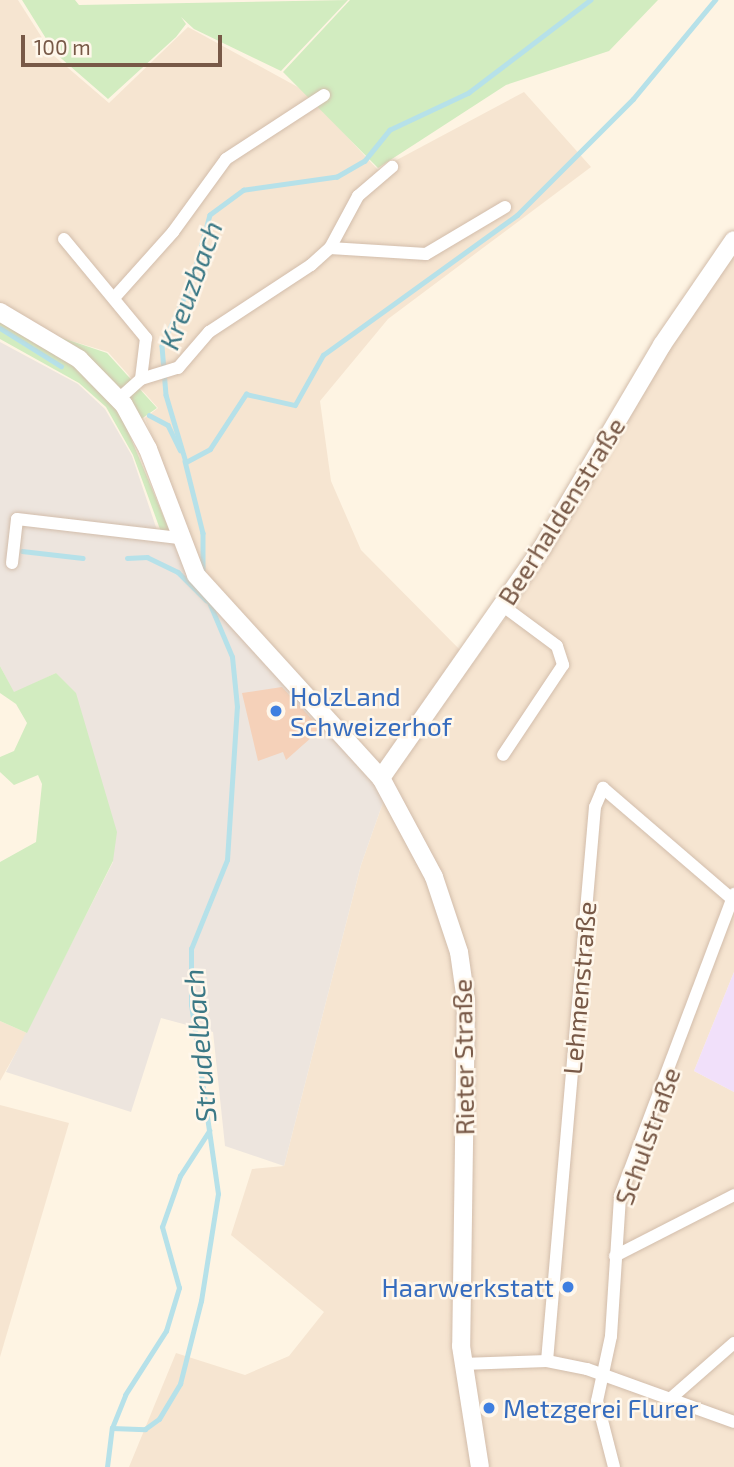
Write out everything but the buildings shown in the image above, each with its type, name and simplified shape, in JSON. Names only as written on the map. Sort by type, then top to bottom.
[{"type":"street","points":[[114,298],[226,159],[324,95]]},
{"type":"street","points":[[119,399],[147,379],[178,368],[209,332],[330,248],[358,196],[392,167]]},
{"type":"street","points":[[330,248],[426,254],[505,207]]},
{"type":"street","points":[[64,239],[146,338],[147,379]]},
{"type":"street","name":"Beerhaldenstraße","points":[[381,778],[503,606],[662,345],[734,240]]},
{"type":"street","name":"Rieter Straße","points":[[0,312],[79,359],[119,399],[148,449],[192,568],[212,594],[381,778],[434,877],[464,977],[462,1364],[480,1467]]},
{"type":"street","points":[[13,553],[17,519],[179,538]]},
{"type":"street","points":[[503,606],[557,646],[563,664],[503,755]]},
{"type":"street","name":"Lehmenstraße","points":[[547,1362],[595,807],[603,788],[733,897]]},
{"type":"street","name":"Schulstraße","points":[[614,1467],[597,1411],[611,1336],[620,1196],[733,897]]},
{"type":"street","points":[[615,1256],[734,1195]]},
{"type":"street","points":[[670,1399],[734,1343]]},
{"type":"street","points":[[462,1364],[547,1362],[602,1373],[734,1422]]},
{"type":"shaded area","points":[[0,0],[18,0],[53,55],[109,103],[188,27],[305,91],[378,170],[524,92],[591,167],[388,319],[320,401],[331,481],[361,550],[473,663],[526,590],[668,349],[734,252],[734,972],[694,1071],[734,1092],[734,1467],[129,1467],[176,1353],[245,1375],[289,1356],[324,1312],[231,1235],[252,1169],[284,1166],[361,865],[387,791],[206,580],[145,418],[158,408],[108,352],[39,331],[0,307]]},
{"type":"shaded area","points":[[0,342],[78,384],[105,409],[132,456],[160,539],[173,542],[185,569],[387,791],[361,865],[284,1166],[225,1146],[213,1032],[161,1018],[131,1112],[6,1072],[113,862],[56,673],[14,693],[0,666]]},
{"type":"shaded area","points":[[734,972],[734,1092],[694,1071]]},
{"type":"shaded area","points":[[0,1021],[27,1033],[0,1081]]},
{"type":"shaded area","points":[[0,1105],[69,1123],[0,1357]]},
{"type":"green space","points":[[22,0],[75,0],[79,5],[348,0],[281,71],[194,29],[181,17],[186,24],[176,37],[108,99],[55,53]]},
{"type":"green space","points":[[350,0],[658,0],[609,51],[506,85],[378,168],[283,72]]},
{"type":"green space","points":[[0,317],[107,353],[157,408],[127,429],[170,532],[161,532],[133,455],[106,407],[79,383],[0,339]]},
{"type":"green space","points":[[0,666],[14,692],[56,673],[76,693],[117,832],[113,861],[27,1033],[0,1021],[0,862],[36,842],[42,784],[38,775],[14,785],[0,772],[0,757],[14,751],[27,723],[16,704],[0,693]]},
{"type":"waterway","name":"Kreuzbach","points":[[591,0],[469,93],[390,130],[365,161],[337,177],[244,190],[210,215],[191,284],[162,346],[166,395],[186,462],[210,449],[246,394],[295,405],[323,355],[517,215],[633,99],[715,0]]},
{"type":"waterway","name":"Strudelbach","points":[[0,328],[61,366]]},
{"type":"waterway","name":"Strudelbach","points":[[149,415],[168,425],[180,450]]},
{"type":"waterway","name":"Strudelbach","points":[[185,461],[203,533],[203,573]]},
{"type":"waterway","points":[[22,551],[83,558]]},
{"type":"waterway","points":[[127,558],[147,557],[178,572],[206,600]]},
{"type":"waterway","name":"Strudelbach","points":[[112,1428],[145,1429],[159,1419],[180,1384],[201,1301],[218,1194],[191,1005],[191,949],[227,860],[237,707],[232,657],[206,595]]},
{"type":"waterway","name":"Strudelbach","points":[[107,1467],[112,1428],[125,1395],[166,1331],[179,1288],[162,1227],[180,1176],[209,1131]]},
{"type":"place","name":"HolzLand Schweizerhof","points":[[276,711]]},
{"type":"place","name":"Haarwerkstatt","points":[[568,1287]]},
{"type":"place","name":"Metzgerei Flurer","points":[[489,1408]]}]
